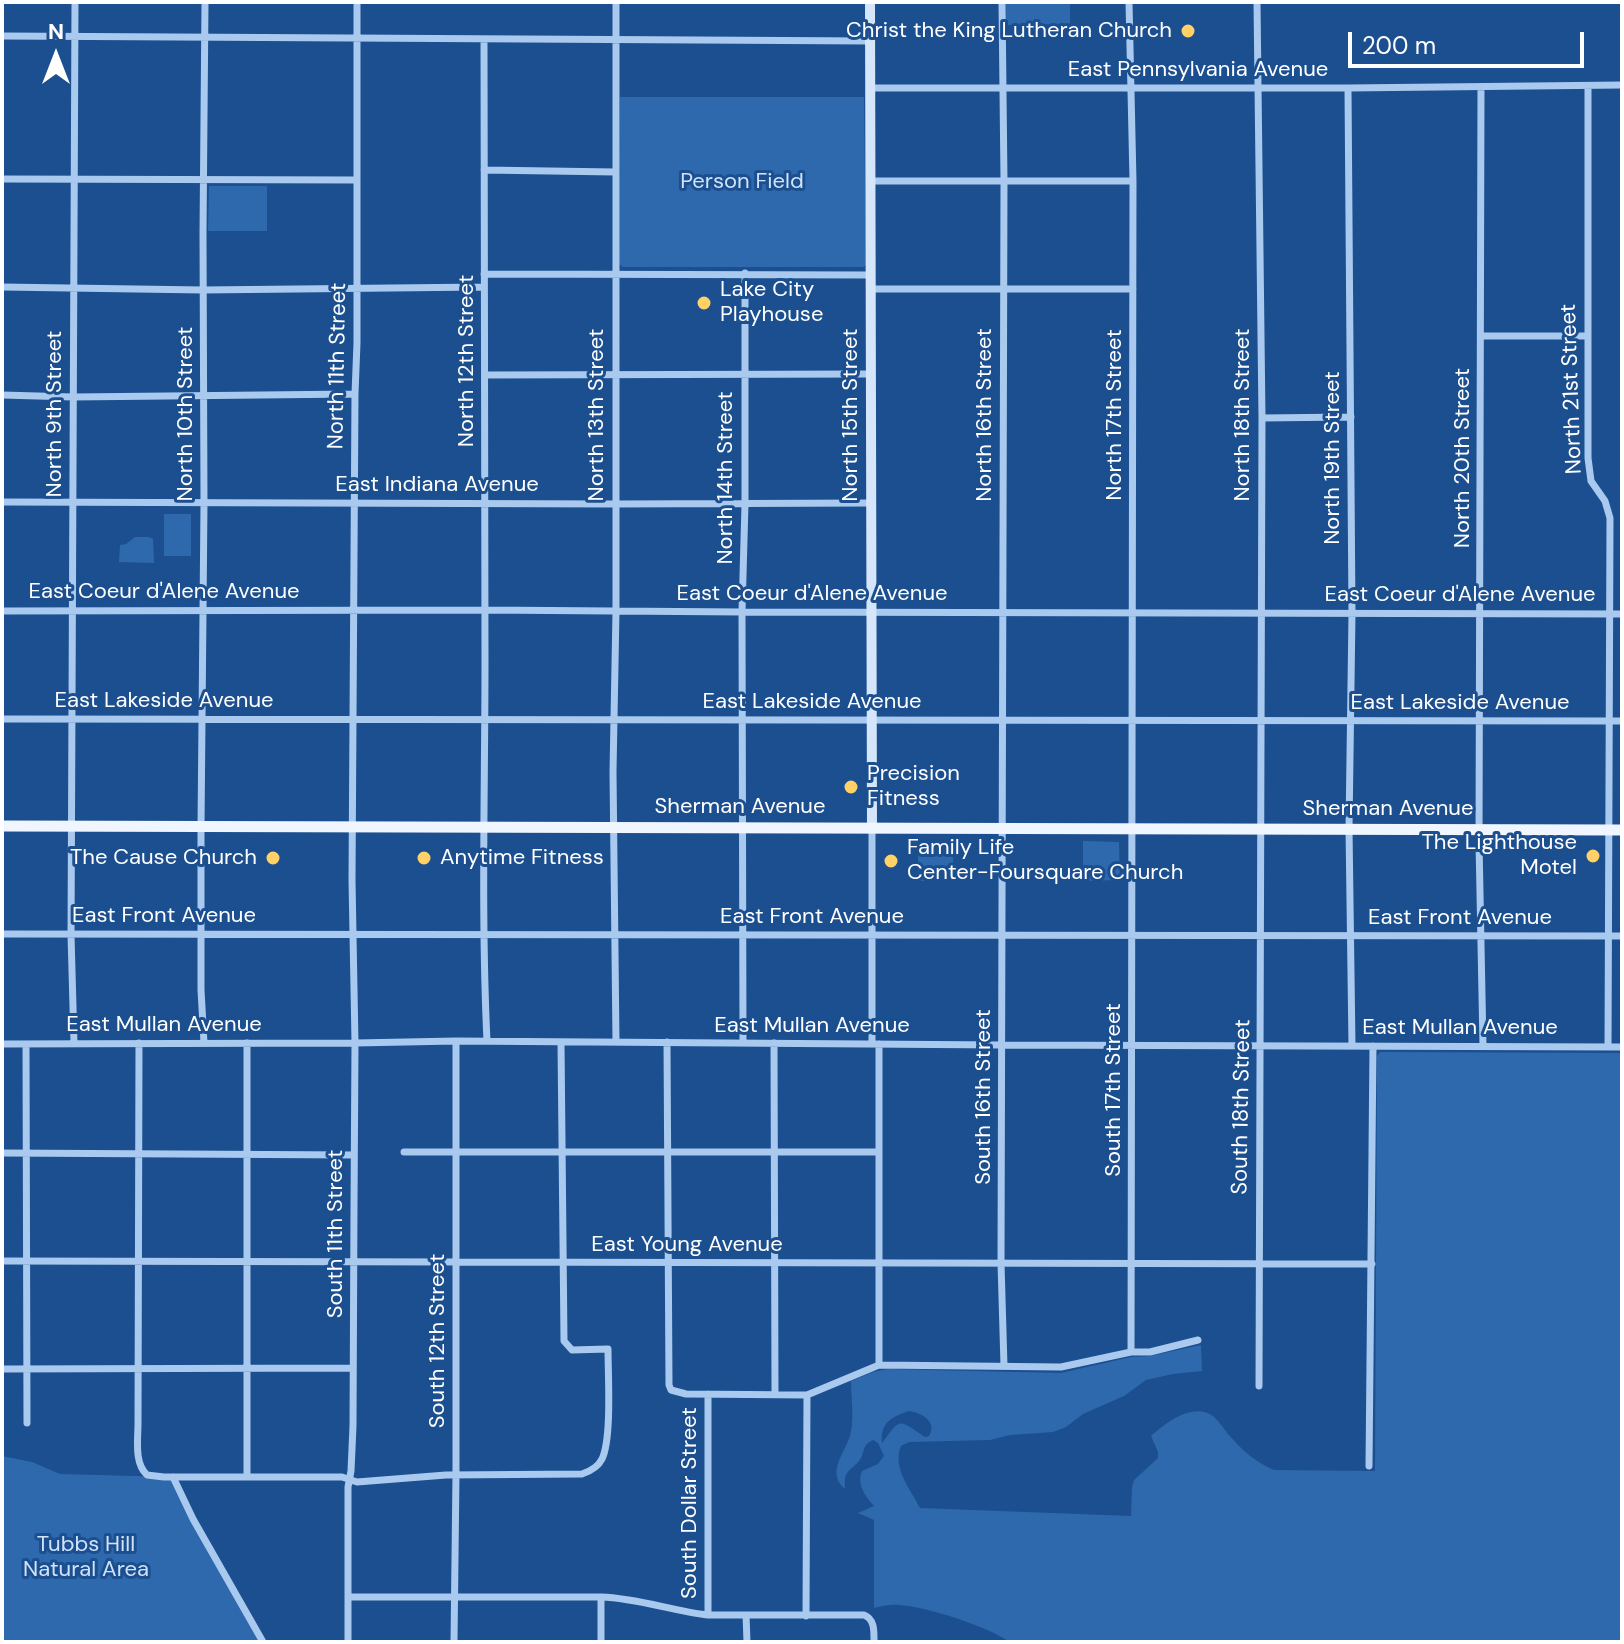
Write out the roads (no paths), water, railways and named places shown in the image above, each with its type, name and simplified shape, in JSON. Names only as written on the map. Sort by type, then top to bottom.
[{"type":"main road","name":"North 15th Street","points":[[870,2],[872,827]]},
{"type":"main road","name":"Sherman Avenue","points":[[2,826],[1622,830]]},
{"type":"street","name":"North 9th Street","points":[[74,1043],[71,935],[75,2]]},
{"type":"street","name":"North 10th Street","points":[[204,1043],[201,827],[205,2]]},
{"type":"street","name":"North 11th Street","points":[[353,826],[357,2]]},
{"type":"street","name":"North 13th Street","points":[[616,2],[616,611],[613,719],[616,1042]]},
{"type":"street","name":"North 16th Street","points":[[1002,2],[1002,828]]},
{"type":"street","name":"North 17th Street","points":[[1129,2],[1133,181],[1132,828]]},
{"type":"street","name":"North 18th Street","points":[[1257,2],[1262,418],[1260,828]]},
{"type":"street","points":[[2,36],[870,41]]},
{"type":"street","name":"North 12th Street","points":[[483,828],[484,39]]},
{"type":"street","name":"East Pennsylvania Avenue","points":[[870,88],[1622,85]]},
{"type":"street","name":"North 21st Street","points":[[1588,86],[1588,470],[1593,486],[1608,508],[1608,1047]]},
{"type":"street","name":"North 20th Street","points":[[1481,87],[1479,829],[1483,1046]]},
{"type":"street","name":"North 19th Street","points":[[1348,88],[1352,1046]]},
{"type":"street","points":[[484,170],[615,172]]},
{"type":"street","points":[[2,179],[357,180]]},
{"type":"street","points":[[871,181],[1133,181]]},
{"type":"street","name":"North 14th Street","points":[[743,1043],[745,273]]},
{"type":"street","points":[[484,274],[871,275]]},
{"type":"street","points":[[2,287],[203,290],[484,287]]},
{"type":"street","points":[[871,289],[1133,289]]},
{"type":"street","points":[[1481,336],[1587,336]]},
{"type":"street","points":[[485,375],[871,374]]},
{"type":"street","points":[[2,395],[355,394]]},
{"type":"street","points":[[1262,418],[1351,417]]},
{"type":"street","name":"East Indiana Avenue","points":[[2,502],[871,503]]},
{"type":"street","name":"East Coeur d'Alene Avenue","points":[[2,611],[1622,614]]},
{"type":"street","name":"East Lakeside Avenue","points":[[2,719],[1622,721]]},
{"type":"street","name":"South 11th Street","points":[[348,1642],[348,1487],[352,1456],[354,1262],[353,826]]},
{"type":"street","points":[[872,827],[879,1152],[879,1365]]},
{"type":"street","points":[[483,828],[487,1041]]},
{"type":"street","name":"South 16th Street","points":[[1002,828],[1001,1263],[1004,1366]]},
{"type":"street","name":"South 17th Street","points":[[1131,1352],[1132,828]]},
{"type":"street","name":"South 18th Street","points":[[1259,1386],[1260,828]]},
{"type":"street","name":"East Front Avenue","points":[[2,934],[1622,936]]},
{"type":"street","name":"South 12th Street","points":[[454,1642],[456,1041]]},
{"type":"street","name":"East Mullan Avenue","points":[[2,1044],[487,1041],[1622,1047]]},
{"type":"street","points":[[139,1043],[138,1461],[143,1472],[150,1476],[173,1477],[342,1477],[357,1482],[456,1474],[582,1474],[598,1466],[603,1458],[608,1349],[572,1350],[564,1341],[561,1042]]},
{"type":"street","name":"South Dollar Street","points":[[667,1042],[669,1385],[673,1392],[708,1394],[708,1615]]},
{"type":"street","points":[[247,1043],[247,1477]]},
{"type":"street","points":[[774,1043],[775,1393]]},
{"type":"street","points":[[26,1044],[27,1423]]},
{"type":"street","points":[[1369,1466],[1373,1046]]},
{"type":"street","points":[[404,1152],[879,1152]]},
{"type":"street","points":[[2,1153],[354,1155]]},
{"type":"street","name":"East Young Avenue","points":[[2,1261],[1372,1264]]},
{"type":"street","points":[[708,1394],[807,1395],[879,1365],[1061,1367],[1131,1352],[1150,1352],[1198,1340]]},
{"type":"street","points":[[2,1369],[353,1368]]},
{"type":"street","points":[[806,1616],[807,1395]]},
{"type":"street","points":[[173,1477],[193,1519],[263,1642]]},
{"type":"street","points":[[348,1597],[601,1597],[708,1615],[864,1615],[872,1621],[874,1642]]},
{"type":"street","points":[[601,1597],[601,1642]]},
{"type":"street","points":[[746,1615],[747,1642]]},
{"type":"place","name":"Christ the King Lutheran Church","points":[[1188,31]]},
{"type":"place","name":"Lake City Playhouse","points":[[704,303]]},
{"type":"place","name":"Precision Fitness","points":[[851,787]]},
{"type":"place","name":"The Lighthouse Motel","points":[[1593,856]]},
{"type":"place","name":"The Cause Church","points":[[273,858]]},
{"type":"place","name":"Anytime Fitness","points":[[424,858]]},
{"type":"place","name":"Family Life Center-Foursquare Church","points":[[891,861]]},
{"type":"park label","name":"Person Field","points":[[742,182]]},
{"type":"park label","name":"Tubbs Hill Natural Area","points":[[86,1558]]}]
